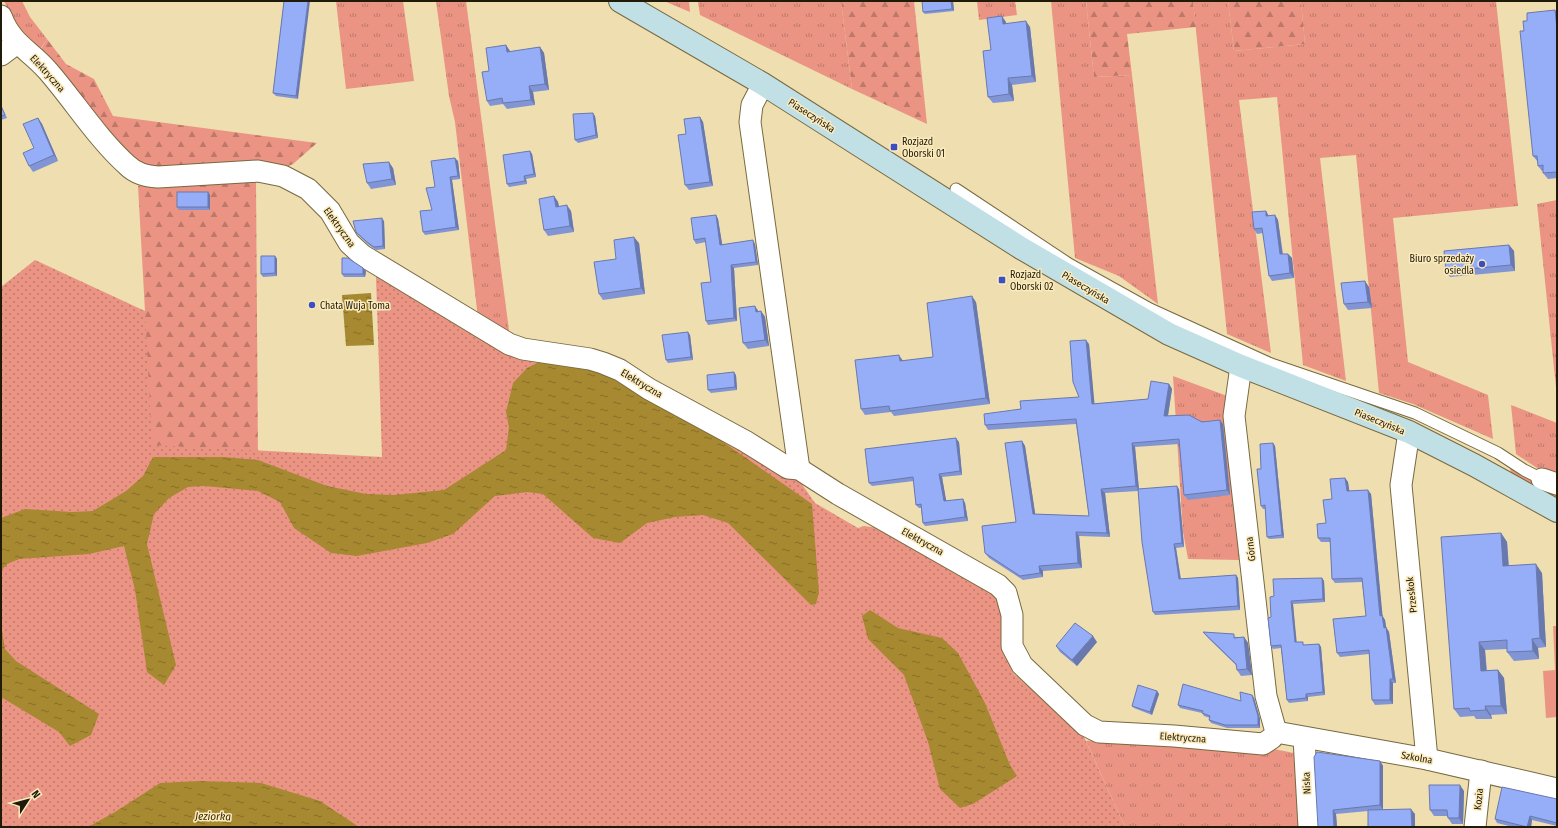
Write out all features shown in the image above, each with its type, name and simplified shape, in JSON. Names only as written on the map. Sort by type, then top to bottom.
[{"type":"main road","name":"Piaseczyńska","points":[[620,1],[763,84],[1021,248],[1168,334],[1241,366],[1409,432],[1474,465],[1557,511]]},
{"type":"street","name":"Elektryczna","points":[[1,16],[9,49],[47,70],[92,126],[127,165],[136,172],[145,176],[158,177],[258,171],[283,176],[308,189],[330,211],[349,243],[362,255],[509,344],[523,349],[603,362],[620,370],[649,389],[745,441],[777,462],[788,468],[799,469],[838,494],[998,585],[1006,593],[1012,615],[1012,646],[1022,664],[1085,725],[1099,732],[1174,736],[1263,744],[1272,738],[1276,732]]},
{"type":"street","points":[[763,84],[752,105],[750,122],[799,469]]},
{"type":"street","name":"Górna","points":[[1241,366],[1234,416],[1266,696],[1276,732]]},
{"type":"street","name":"Przeskok","points":[[1409,432],[1401,485],[1427,758]]},
{"type":"street","name":"Szkolna","points":[[1276,732],[1427,758],[1557,789]]},
{"type":"street","name":"Niska","points":[[1304,738],[1309,827]]},
{"type":"street","name":"Kozia","points":[[1475,827],[1481,771]]},
{"type":"lane","points":[[956,189],[1070,264],[1150,308],[1271,364],[1415,413],[1498,453],[1524,470],[1549,481]]},
{"type":"green space","points":[[4,1],[22,1],[30,17],[47,39],[37,54],[19,32]]},
{"type":"green space","points":[[336,1],[403,1],[414,81],[346,89]]},
{"type":"green space","points":[[436,1],[466,1],[510,338],[478,318],[455,122],[449,96]]},
{"type":"green space","points":[[664,1],[689,1],[690,12]]},
{"type":"green space","points":[[698,1],[841,1],[852,89],[700,15]]},
{"type":"green space","points":[[841,1],[914,1],[927,124],[852,89]]},
{"type":"green space","points":[[977,1],[1015,1],[1017,15],[979,20]]},
{"type":"green space","points":[[1051,1],[1086,1],[1094,77],[1132,75],[1158,304],[1119,276],[1075,258]]},
{"type":"green space","points":[[1086,1],[1193,1],[1196,27],[1127,34],[1132,75],[1094,77]]},
{"type":"green space","points":[[1193,1],[1228,1],[1234,51],[1305,44],[1301,1],[1496,1],[1518,206],[1393,218],[1408,362],[1488,395],[1493,439],[1413,404],[1379,393],[1356,155],[1320,158],[1346,381],[1303,365],[1277,97],[1239,100],[1271,353],[1227,334]]},
{"type":"green space","points":[[1228,1],[1301,1],[1305,44],[1234,51]]},
{"type":"green space","points":[[47,39],[66,64],[94,79],[113,116],[317,143],[293,164],[277,171],[148,171],[131,163],[38,54]]},
{"type":"green space","points":[[160,180],[256,180],[258,460],[143,476],[145,311],[138,186]]},
{"type":"green space","points":[[1557,200],[1557,397],[1537,204]]},
{"type":"green space","points":[[35,260],[145,311],[152,445],[382,457],[376,277],[382,271],[512,349],[613,368],[801,483],[815,503],[858,528],[864,526],[886,529],[998,596],[1005,630],[1002,647],[1014,674],[1084,737],[1125,827],[1,827],[1,287]]},
{"type":"green space","points":[[1173,376],[1230,397],[1246,554],[1239,560],[1188,559],[1183,532]]},
{"type":"green space","points":[[1511,405],[1557,423],[1557,476],[1540,470],[1516,454]]},
{"type":"green space","points":[[1509,465],[1557,491],[1557,497],[1512,476]]},
{"type":"green space","points":[[1553,626],[1557,626],[1557,717],[1546,718],[1543,671],[1555,670]]},
{"type":"green space","points":[[1101,739],[1269,748],[1299,754],[1305,827],[1125,827],[1086,741]]},
{"type":"water","points":[[371,293],[374,345],[346,346],[342,295]]},
{"type":"water","points":[[545,359],[595,370],[696,423],[812,504],[819,592],[816,604],[811,605],[728,523],[703,515],[675,517],[647,523],[620,543],[593,538],[543,494],[527,492],[495,496],[453,534],[427,543],[357,556],[331,553],[294,528],[280,502],[258,491],[204,486],[188,487],[169,498],[154,514],[147,544],[176,665],[164,685],[147,672],[135,590],[124,546],[89,554],[19,559],[7,564],[1,571],[1,518],[25,509],[72,512],[93,511],[126,491],[143,476],[153,457],[223,457],[258,460],[327,486],[366,494],[394,495],[444,490],[506,450],[509,427],[506,412],[513,383],[527,368]]},
{"type":"water","points":[[870,610],[898,628],[942,638],[958,653],[985,703],[1010,765],[1017,776],[973,804],[960,808],[940,789],[928,742],[904,675],[868,639],[862,616]]},
{"type":"water","points":[[1,624],[5,649],[16,661],[99,714],[91,735],[70,746],[59,732],[1,697]]},
{"type":"water","name":"Jeziorka","points":[[200,781],[261,783],[320,801],[359,827],[88,827],[115,812],[160,783]]},
{"type":"building","points":[[284,1],[308,1],[296,96],[273,93]]},
{"type":"building","points":[[922,1],[951,1],[952,9],[923,12]]},
{"type":"building","points":[[1555,10],[1557,29],[1557,172],[1543,173],[1543,165],[1538,166],[1537,156],[1533,156],[1520,31],[1524,31],[1523,21],[1527,21],[1527,13]]},
{"type":"building","points":[[1002,16],[1003,24],[1026,21],[1032,76],[1008,78],[1009,94],[988,97],[983,51],[991,50],[987,18]]},
{"type":"building","points":[[506,45],[507,52],[540,47],[545,84],[529,86],[531,100],[503,103],[502,98],[487,101],[482,72],[489,71],[486,48]]},
{"type":"building","points":[[1,106],[5,115],[1,116]]},
{"type":"building","points":[[593,113],[596,135],[575,140],[573,114]]},
{"type":"building","points":[[700,117],[710,182],[685,185],[678,135],[686,134],[684,119]]},
{"type":"building","points":[[38,118],[54,155],[29,166],[23,153],[34,148],[23,124]]},
{"type":"building","points":[[530,151],[534,174],[524,176],[525,181],[507,184],[503,155]]},
{"type":"building","points":[[455,158],[458,176],[450,177],[456,227],[423,232],[420,211],[432,210],[426,188],[435,187],[431,161]]},
{"type":"building","points":[[389,162],[392,179],[367,183],[363,164]]},
{"type":"building","points":[[177,192],[208,192],[208,207],[177,207]]},
{"type":"building","points":[[554,196],[556,207],[567,205],[570,226],[544,230],[539,199]]},
{"type":"building","points":[[1266,211],[1266,216],[1275,215],[1280,254],[1288,254],[1290,273],[1269,276],[1262,228],[1254,229],[1252,212]]},
{"type":"building","points":[[716,215],[720,245],[753,240],[756,262],[731,265],[734,318],[706,321],[701,283],[711,282],[705,238],[694,240],[691,218]]},
{"type":"building","points":[[382,218],[383,246],[374,247],[356,232],[353,221]]},
{"type":"building","points":[[634,237],[641,288],[599,294],[594,262],[616,259],[614,240]]},
{"type":"building","name":"Biuro sprzedaży osiedla","points":[[1509,245],[1511,265],[1446,271],[1444,251]]},
{"type":"building","points":[[261,256],[275,256],[275,273],[261,274]]},
{"type":"building","points":[[342,258],[348,258],[363,268],[363,274],[342,274]]},
{"type":"building","points":[[1365,281],[1368,302],[1344,304],[1341,283]]},
{"type":"building","points":[[972,296],[986,398],[890,411],[889,406],[861,409],[855,360],[899,355],[900,361],[933,357],[927,303]]},
{"type":"building","points":[[755,306],[756,312],[761,311],[765,340],[743,343],[739,308]]},
{"type":"building","points":[[688,332],[691,357],[666,360],[662,335]]},
{"type":"building","points":[[1086,340],[1092,404],[1148,399],[1151,381],[1169,384],[1164,416],[1189,415],[1202,422],[1220,420],[1227,490],[1184,495],[1179,439],[1132,443],[1136,486],[1101,489],[1107,533],[1076,532],[1078,563],[1039,566],[1040,573],[1020,576],[985,553],[982,526],[1016,522],[1005,443],[1022,441],[1033,514],[1089,516],[1076,419],[985,425],[984,414],[1021,409],[1020,401],[1079,397],[1073,382],[1070,341]]},
{"type":"building","points":[[734,372],[735,387],[708,390],[707,375]]},
{"type":"building","points":[[956,438],[960,471],[939,474],[944,501],[963,499],[965,517],[923,523],[921,504],[916,505],[913,477],[869,483],[865,449]]},
{"type":"building","points":[[1273,443],[1282,535],[1267,537],[1265,505],[1261,506],[1257,469],[1261,469],[1260,444]]},
{"type":"building","points":[[1345,478],[1347,491],[1368,490],[1380,616],[1382,615],[1384,628],[1386,627],[1393,679],[1390,679],[1390,700],[1372,700],[1369,650],[1337,653],[1333,619],[1366,616],[1362,578],[1332,579],[1330,538],[1318,538],[1317,524],[1326,523],[1323,500],[1332,499],[1330,479]]},
{"type":"building","points":[[1177,486],[1182,543],[1174,544],[1179,579],[1236,575],[1238,606],[1153,612],[1142,542],[1138,489]]},
{"type":"building","points":[[1501,533],[1503,566],[1536,564],[1540,638],[1532,639],[1533,651],[1507,652],[1507,640],[1479,642],[1481,671],[1498,670],[1501,706],[1485,706],[1486,710],[1470,711],[1469,708],[1454,709],[1441,537]]},
{"type":"building","points":[[1322,578],[1323,599],[1291,601],[1295,642],[1303,642],[1303,645],[1319,644],[1323,692],[1306,694],[1306,698],[1287,700],[1281,645],[1271,646],[1268,618],[1271,617],[1270,597],[1274,596],[1273,579]]},
{"type":"building","points":[[1075,623],[1093,636],[1072,660],[1056,646]]},
{"type":"building","points":[[1203,632],[1234,634],[1234,638],[1244,637],[1247,669],[1237,670],[1236,664]]},
{"type":"building","points":[[1183,684],[1241,701],[1240,692],[1252,695],[1258,716],[1258,725],[1225,725],[1209,720],[1210,716],[1202,713],[1203,711],[1178,705]]},
{"type":"building","points":[[1138,685],[1157,691],[1150,712],[1132,706]]},
{"type":"building","points":[[1317,752],[1380,761],[1380,805],[1333,810],[1334,827],[1318,827],[1314,757]]},
{"type":"building","points":[[1429,785],[1460,785],[1459,818],[1448,818],[1447,810],[1430,810]]},
{"type":"building","points":[[1502,787],[1557,799],[1557,823],[1530,816],[1527,827],[1495,819]]},
{"type":"building","points":[[1411,809],[1412,827],[1368,827],[1368,810]]},
{"type":"place","name":"Rozjazd Oborski 01","points":[[894,147]]},
{"type":"place","name":"Biuro sprzedaży osiedla","points":[[1482,264]]},
{"type":"place","name":"Rozjazd Oborski 02","points":[[1002,280]]},
{"type":"place","name":"Chata Wuja Toma","points":[[312,305]]}]
